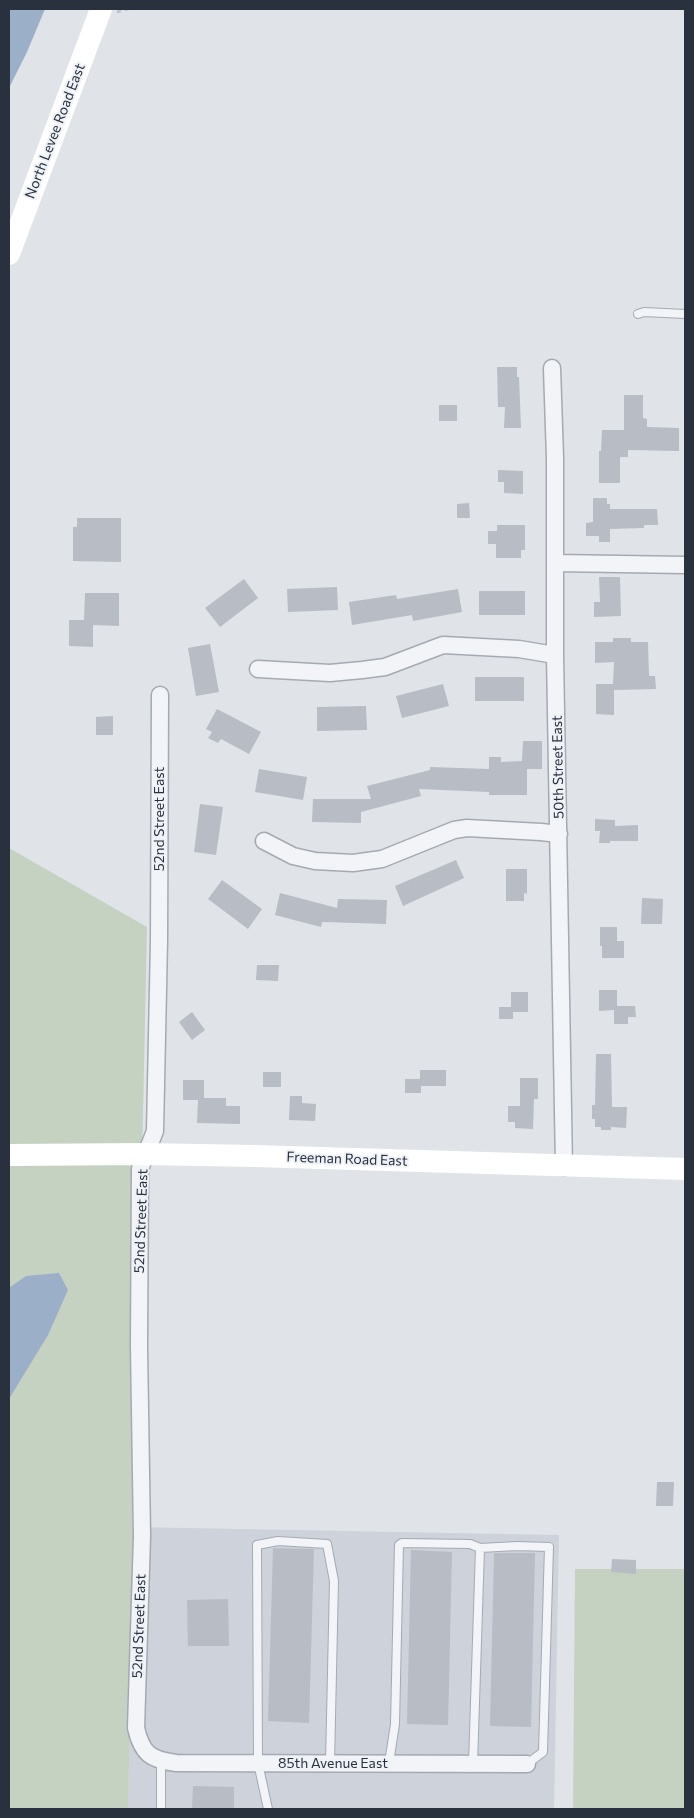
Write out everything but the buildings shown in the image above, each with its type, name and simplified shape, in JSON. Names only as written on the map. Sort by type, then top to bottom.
[{"type":"street","name":"North Levee Road East","points":[[9,254],[101,9]]},
{"type":"street","name":"50th Street East","points":[[552,368],[555,458],[555,655],[564,1166]]},
{"type":"street","points":[[555,563],[685,564]]},
{"type":"street","points":[[258,669],[330,673],[362,670],[385,667],[443,645],[519,649],[555,655]]},
{"type":"street","name":"52nd Street East","points":[[160,695],[156,1131],[140,1169],[139,1346],[142,1536],[136,1728],[143,1749],[152,1758],[162,1761]]},
{"type":"street","points":[[264,841],[293,856],[315,861],[353,863],[382,859],[454,830],[468,828],[559,834]]},
{"type":"street","name":"Freeman Road East","points":[[9,1155],[146,1154],[685,1169]]},
{"type":"street","name":"85th Avenue East","points":[[162,1761],[527,1764]]},
{"type":"lane","points":[[638,314],[644,312],[685,314]]},
{"type":"lane","points":[[268,1809],[258,1763],[257,1545],[278,1541],[327,1544],[334,1581],[330,1763]]},
{"type":"lane","points":[[389,1763],[395,1724],[399,1545],[402,1543],[470,1544],[480,1548],[549,1547],[543,1752],[527,1764]]},
{"type":"lane","points":[[473,1764],[480,1548]]},
{"type":"lane","points":[[161,1809],[162,1761]]},
{"type":"shaded area","points":[[133,1527],[559,1535],[554,1809],[128,1809]]},
{"type":"green space","points":[[9,848],[147,927],[128,1809],[9,1809]]},
{"type":"green space","points":[[575,1569],[685,1569],[685,1809],[573,1809]]},
{"type":"water","points":[[9,9],[45,9],[9,88]]},
{"type":"water","points":[[59,1273],[68,1290],[48,1335],[9,1399],[9,1288],[26,1276]]}]
